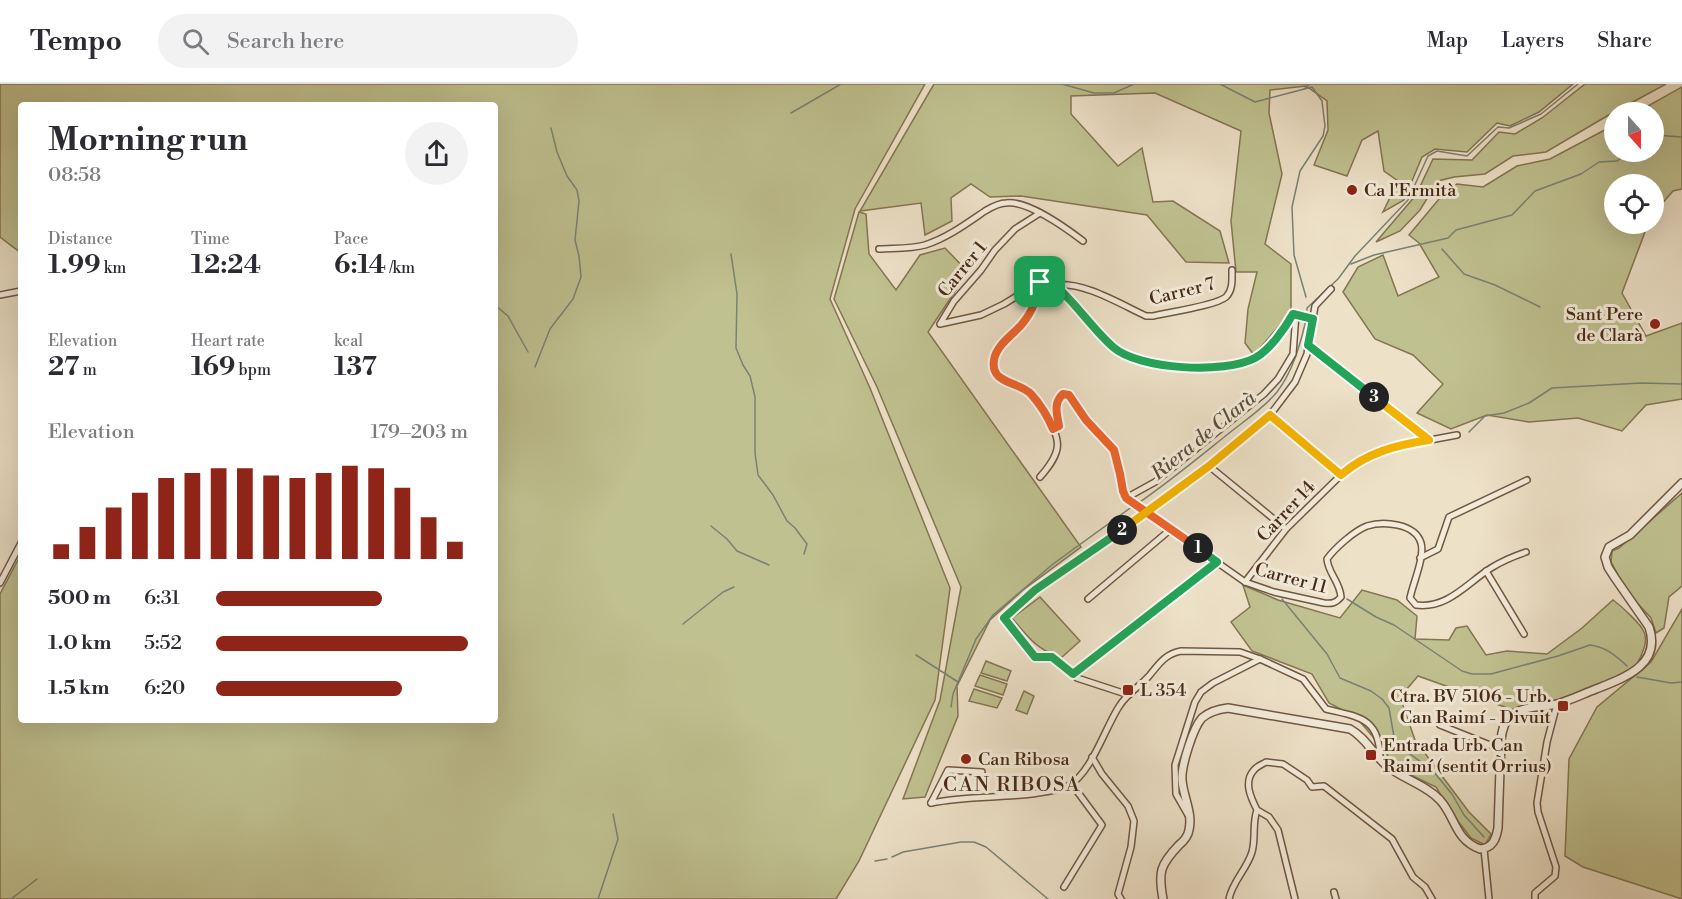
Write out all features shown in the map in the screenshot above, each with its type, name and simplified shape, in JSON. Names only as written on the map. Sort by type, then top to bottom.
[{"type":"street","name":"Carrer 1","points":[[879,249],[923,246],[944,237],[988,209],[1006,202],[1023,205],[1040,213],[1064,226],[1083,241]]},
{"type":"street","name":"Carrer 1","points":[[1040,213],[1015,229],[995,250],[954,301],[940,324],[981,315],[1040,282]]},
{"type":"street","name":"Carrer 7","points":[[1040,282],[1054,285],[1064,284],[1101,294],[1146,316],[1153,316],[1216,302],[1226,296],[1232,286],[1233,270]]},
{"type":"street","points":[[1040,282],[1036,302],[1031,312],[996,352],[994,360],[994,372],[1002,380],[1026,390],[1053,429],[1058,442],[1057,453],[1051,465],[1040,477]]},
{"type":"street","points":[[1054,285],[1114,348],[1135,359],[1163,366],[1224,366],[1255,358],[1280,335],[1293,314],[1313,319]]},
{"type":"street","points":[[1129,695],[1077,678],[1052,657],[1035,657],[1004,618],[1035,590],[1209,466],[1270,415],[1295,382],[1307,354],[1315,306],[1331,289]]},
{"type":"street","points":[[0,295],[18,292]]},
{"type":"street","points":[[1053,429],[1059,426],[1057,399],[1063,394],[1069,395],[1086,420],[1114,450],[1126,498],[1155,482],[1264,394],[1278,379],[1293,354],[1296,314]]},
{"type":"street","points":[[1308,345],[1429,440]]},
{"type":"street","points":[[1270,415],[1341,475]]},
{"type":"street","name":"Carrer 14","points":[[1245,582],[1286,529],[1341,475],[1363,459],[1387,448],[1457,435]]},
{"type":"street","points":[[1209,466],[1286,529]]},
{"type":"street","points":[[1420,558],[1438,549],[1449,517],[1527,480]]},
{"type":"street","points":[[1163,899],[1162,869],[1168,857],[1187,837],[1189,831],[1189,816],[1182,780],[1185,760],[1199,723],[1207,715],[1221,709],[1228,708],[1343,727],[1361,736],[1392,770],[1423,787],[1439,800],[1455,828],[1473,847],[1484,849],[1491,846],[1497,834],[1502,730],[1511,715],[1570,700],[1630,675],[1641,666],[1651,651],[1652,636],[1648,627],[1608,567],[1605,557],[1610,547],[1630,535],[1682,483]]},
{"type":"street","name":"Carrer 11","points":[[1126,498],[1245,582],[1274,592],[1331,604],[1337,602],[1341,597],[1341,591],[1327,559],[1341,544],[1368,526],[1395,525],[1408,528],[1421,541],[1422,553],[1410,598],[1416,605],[1441,603],[1455,596],[1500,562],[1526,552]]},
{"type":"street","points":[[1088,599],[1171,529]]},
{"type":"street","points":[[0,583],[18,549]]},
{"type":"street","points":[[1073,674],[1217,562]]},
{"type":"street","points":[[1486,571],[1524,633]]},
{"type":"street","points":[[982,772],[948,770],[931,803],[1048,792],[1071,783],[1085,769],[1120,704],[1139,687],[1162,660],[1172,652],[1180,651],[1240,652],[1304,679],[1326,709],[1354,715],[1365,720],[1373,730],[1380,749],[1380,759]]},
{"type":"street","points":[[1189,816],[1176,794],[1175,765],[1195,702],[1201,692],[1213,683],[1260,659]]},
{"type":"street","points":[[1535,899],[1535,893],[1555,876],[1556,867],[1537,803],[1547,742],[1557,704]]},
{"type":"street","points":[[1440,725],[1500,749]]},
{"type":"street","points":[[1092,757],[1102,774],[1128,806],[1134,821],[1131,847],[1118,894],[1120,899]]},
{"type":"street","points":[[1295,899],[1278,830],[1269,817],[1257,810],[1248,785],[1253,770],[1266,762],[1283,764],[1312,787],[1324,786],[1392,840],[1413,877],[1425,887],[1432,899]]},
{"type":"street","points":[[1064,886],[1102,825],[1071,783]]},
{"type":"street","points":[[1229,899],[1251,855],[1257,810]]},
{"type":"street","points":[[1484,849],[1489,899]]},
{"type":"street","points":[[1334,892],[1336,899]]},
{"type":"green space","points":[[0,84],[925,84],[855,209],[830,299],[870,388],[950,588],[935,700],[859,861],[836,899],[0,899],[0,594],[18,560],[18,723],[498,723],[498,102],[18,102],[18,251],[0,237]]},
{"type":"green space","points":[[934,84],[1573,84],[1539,112],[1510,126],[1497,123],[1467,152],[1435,149],[1422,157],[1404,200],[1383,212],[1398,181],[1384,171],[1378,131],[1362,140],[1347,176],[1314,165],[1328,130],[1327,101],[1306,86],[1270,90],[1269,113],[1282,174],[1265,244],[1291,264],[1291,312],[1254,355],[1245,343],[1248,309],[1257,272],[1236,272],[1231,221],[1241,131],[1155,93],[1071,96],[1071,114],[1118,166],[1142,148],[1153,202],[1173,201],[1220,231],[1229,263],[1186,262],[1147,215],[1021,196],[990,197],[971,184],[951,198],[952,221],[925,235],[921,203],[860,211]]},
{"type":"green space","points":[[1585,84],[1666,84],[1633,102],[1604,102],[1604,118],[1546,152],[1513,156],[1485,174],[1438,181],[1420,210],[1400,231],[1376,242],[1416,195],[1433,159],[1472,160],[1499,132],[1515,134],[1542,118]]},
{"type":"green space","points":[[1682,87],[1682,189],[1673,191],[1664,201],[1664,174],[1604,174],[1604,234],[1644,234],[1622,293],[1646,336],[1682,323],[1682,399],[1646,405],[1622,431],[1578,418],[1529,422],[1487,415],[1451,429],[1417,413],[1443,384],[1413,355],[1375,339],[1343,292],[1358,267],[1383,255],[1398,296],[1439,277],[1419,243],[1409,235],[1444,193],[1457,184],[1483,187],[1517,166],[1550,159],[1604,130],[1604,162],[1664,162],[1664,102],[1655,102]]},
{"type":"green space","points":[[859,212],[866,214],[869,254],[896,290],[920,255],[945,248],[968,272],[928,332],[1081,547],[1023,590],[990,620],[957,686],[958,716],[925,797],[903,799],[940,700],[961,587],[877,387],[834,299]]},
{"type":"green space","points":[[1682,493],[1682,586],[1669,597],[1664,628],[1656,633],[1651,618],[1628,593],[1611,562],[1612,551],[1619,548]]},
{"type":"green space","points":[[1243,585],[1278,600],[1340,618],[1362,590],[1397,600],[1417,616],[1415,639],[1449,640],[1456,628],[1467,626],[1486,655],[1507,651],[1547,654],[1582,628],[1613,600],[1642,629],[1645,644],[1637,665],[1611,680],[1554,702],[1513,710],[1418,676],[1400,697],[1415,740],[1469,812],[1491,834],[1485,845],[1471,838],[1436,787],[1394,764],[1356,717],[1329,703],[1312,674],[1252,651],[1231,622],[1250,607]]},
{"type":"green space","points":[[1040,597],[1080,641],[1061,658],[1039,646],[1012,618]]},
{"type":"green space","points":[[1682,609],[1682,899],[1583,867],[1565,856],[1569,759],[1597,707],[1651,662]]},
{"type":"green space","points":[[986,661],[1011,671],[1007,681],[981,673]]},
{"type":"green space","points":[[980,675],[1007,684],[1003,695],[975,686]]},
{"type":"green space","points":[[974,689],[1002,698],[997,708],[969,701]]},
{"type":"green space","points":[[1024,691],[1034,696],[1027,714],[1016,710]]},
{"type":"waterway","points":[[791,113],[841,84]]},
{"type":"waterway","points":[[1062,84],[1094,93],[1114,93],[1134,84]]},
{"type":"waterway","points":[[1220,84],[1255,102],[1312,87],[1322,101],[1325,126],[1323,136],[1300,171],[1292,207],[1294,255],[1306,297]]},
{"type":"waterway","points":[[1304,89],[1310,84]]},
{"type":"waterway","name":"Riera de Clarà","points":[[1307,310],[1338,279],[1355,256],[1408,200],[1428,156],[1437,151],[1467,156],[1498,127],[1509,128],[1541,114],[1578,84]]},
{"type":"waterway","points":[[535,367],[550,329],[573,299],[581,277],[575,240],[579,201],[577,190],[567,176],[557,152],[551,128]]},
{"type":"waterway","points":[[1664,136],[1682,137]]},
{"type":"waterway","points":[[1351,264],[1374,255],[1448,238],[1456,230],[1512,215],[1535,191],[1581,174],[1599,162],[1604,162]]},
{"type":"waterway","points":[[1442,249],[1464,274],[1495,285],[1540,307]]},
{"type":"waterway","points":[[731,254],[737,294],[736,348],[750,376],[755,397],[755,453],[758,475],[773,495],[787,521],[807,544],[804,554]]},
{"type":"waterway","points":[[498,308],[508,316],[528,352]]},
{"type":"waterway","name":"Riera de Clarà","points":[[1137,504],[1272,398],[1292,367],[1306,320]]},
{"type":"waterway","points":[[1469,432],[1485,416],[1504,413],[1529,403],[1552,388],[1641,383],[1682,384]]},
{"type":"waterway","name":"Riera de Clarà","points":[[951,707],[953,694],[976,639],[993,615],[1053,564],[1133,506]]},
{"type":"waterway","points":[[711,526],[737,551],[769,565]]},
{"type":"waterway","points":[[683,624],[723,592],[734,587]]},
{"type":"waterway","points":[[1282,599],[1327,654],[1340,678],[1371,691],[1382,699],[1389,708],[1394,737],[1406,751],[1433,771],[1452,794],[1464,815],[1484,837]]},
{"type":"waterway","points":[[1347,599],[1394,625],[1462,671],[1472,674],[1491,674],[1590,645],[1610,652],[1627,666]]},
{"type":"waterway","points":[[916,655],[958,682]]},
{"type":"waterway","points":[[1637,677],[1671,683],[1682,682]]},
{"type":"waterway","points":[[598,899],[618,839],[613,814]]},
{"type":"waterway","points":[[892,857],[903,852],[961,842],[974,842],[986,847],[1048,899]]},
{"type":"waterway","points":[[875,861],[887,859]]},
{"type":"waterway","points":[[11,899],[37,879]]},
{"type":"place","name":"Ca l'Ermità","points":[[1352,190]]},
{"type":"place","name":"Sant Pere de Clarà","points":[[1655,324]]},
{"type":"place","name":"L 354","points":[[1128,690]]},
{"type":"place","name":"Ctra. BV 5106 - Urb. Can Raimí - Divuit","points":[[1563,706]]},
{"type":"place","name":"Entrada Urb. Can Raimí (sentit Òrrius)","points":[[1371,755]]},
{"type":"place","name":"Can Ribosa","points":[[966,759]]},
{"type":"district","name":"CAN RIBOSA","points":[[1012,784]]},
{"type":"route","points":[[1040,282],[1036,302],[1031,312],[996,352],[994,372],[1002,380],[1026,390],[1049,420],[1053,429],[1059,426],[1057,399],[1063,394],[1069,395],[1086,420],[1114,450],[1126,498],[1146,512],[1217,562],[1073,674],[1052,657],[1035,657],[1004,618],[1035,590],[1076,562],[1146,512],[1208,467],[1270,415],[1341,475],[1363,459],[1387,448],[1429,440],[1308,345],[1313,319],[1293,314],[1280,335],[1255,358],[1232,365],[1163,366],[1135,359],[1114,348],[1054,285],[1040,282]]}]
